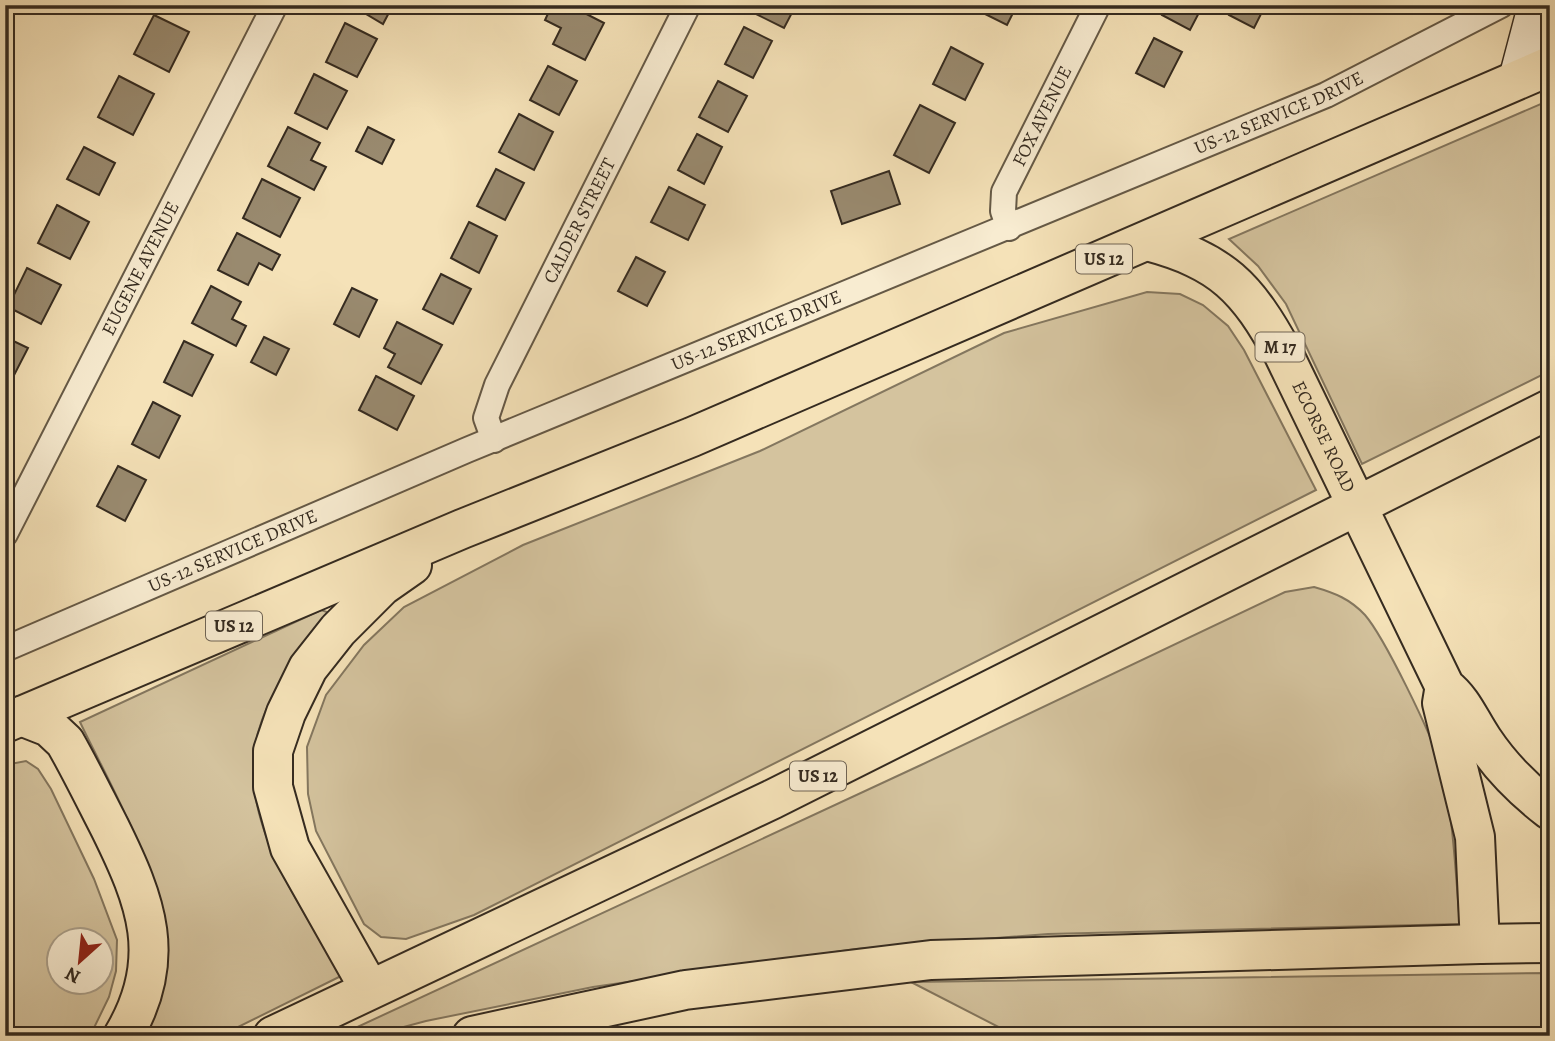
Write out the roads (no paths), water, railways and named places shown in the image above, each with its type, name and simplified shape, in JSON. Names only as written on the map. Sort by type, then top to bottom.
[{"type":"main road","name":"US 12","points":[[13,719],[462,529],[692,437],[1533,73]]},
{"type":"main road","name":"ECORSE ROAD","points":[[1147,241],[1186,252],[1208,262],[1253,303],[1284,355],[1443,681],[1458,698],[1483,740],[1511,776],[1550,810]]},
{"type":"main road","name":"US 12","points":[[273,1036],[369,988],[773,799],[1550,409]]},
{"type":"main road","points":[[369,988],[290,848],[273,787],[273,751],[286,713],[309,668],[338,630],[382,586],[462,529]]},
{"type":"main road","name":"ECORSE ROAD","points":[[1443,681],[1442,703],[1475,837],[1480,944]]},
{"type":"main road","points":[[13,719],[49,727],[65,742],[130,868],[146,908],[148,965],[143,991],[123,1036]]},
{"type":"main road","points":[[472,1036],[685,990],[931,960],[1550,943]]},
{"type":"street","name":"EUGENE AVENUE","points":[[5,534],[275,5]]},
{"type":"street","name":"CALDER STREET","points":[[494,440],[486,418],[497,385],[688,5]]},
{"type":"street","name":"FOX AVENUE","points":[[1009,228],[1003,211],[1004,192],[1098,5]]},
{"type":"street","name":"US-12 SERVICE DRIVE","points":[[5,649],[494,440],[1326,95],[1501,5]]},
{"type":"street","points":[[1533,73],[1536,5]]}]
